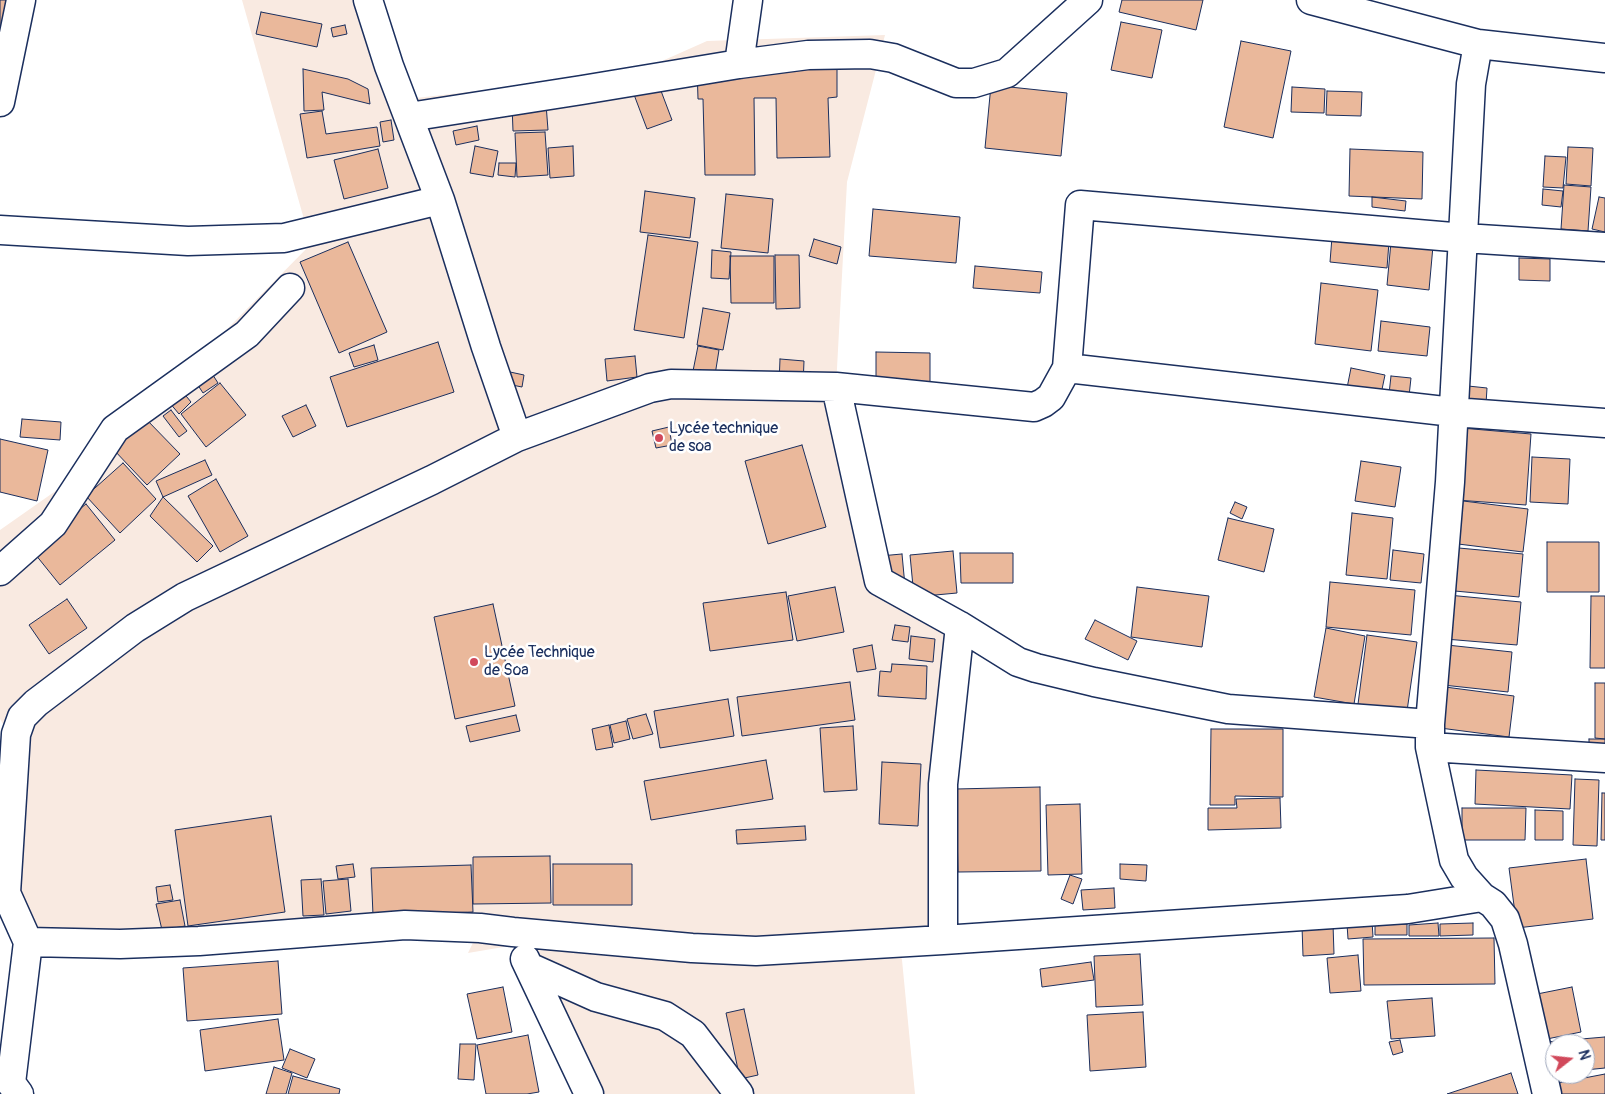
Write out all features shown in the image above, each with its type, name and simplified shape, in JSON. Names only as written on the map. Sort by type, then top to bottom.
[{"type":"street","points":[[0,102],[21,0]]},
{"type":"street","points":[[368,0],[389,66],[440,200],[517,437]]},
{"type":"street","points":[[739,64],[748,0]]},
{"type":"street","points":[[409,117],[739,64],[808,55],[870,54],[893,58],[956,83],[974,83],[1007,73],[1088,0]]},
{"type":"street","points":[[1311,0],[1478,44],[1603,52]]},
{"type":"street","points":[[1478,44],[1472,84],[1450,482],[1430,735],[1454,860],[1464,877],[1482,897],[1493,904],[1505,919],[1513,944],[1547,1094]]},
{"type":"street","points":[[0,230],[188,240],[284,238],[440,200]]},
{"type":"street","points":[[19,1094],[11,1082],[28,942],[3,894],[8,735],[36,703],[135,628],[185,597],[432,480],[517,437],[650,388],[671,384],[836,387],[1034,407],[1051,397],[1067,368],[1080,204],[1464,238],[1605,247]]},
{"type":"street","points":[[0,571],[53,524],[115,429],[247,334],[290,288]]},
{"type":"street","points":[[1067,368],[1453,412],[1605,423]]},
{"type":"street","points":[[836,387],[879,581],[960,626],[1018,662],[1103,684],[1228,709],[1605,758]]},
{"type":"street","points":[[943,940],[943,784],[960,626]]},
{"type":"street","points":[[28,942],[120,944],[198,941],[405,924],[480,928],[692,948],[756,951],[1408,909],[1482,897]]},
{"type":"street","points":[[513,932],[589,1094]]},
{"type":"street","points":[[529,967],[596,997],[664,1016],[693,1034],[739,1094]]},
{"type":"shaded area","points":[[242,0],[375,0],[416,98],[635,73],[707,41],[885,35],[847,182],[836,387],[879,581],[960,626],[943,940],[898,942],[902,960],[915,1094],[591,1094],[527,943],[468,953],[480,928],[39,947],[6,893],[7,731],[0,719],[0,530],[94,464],[311,244]]},
{"type":"building","points":[[0,0],[7,0],[1,40],[0,39]]},
{"type":"building","points":[[1122,0],[1203,0],[1196,30],[1119,12]]},
{"type":"building","points":[[261,12],[322,24],[317,47],[256,34]]},
{"type":"building","points":[[1121,22],[1162,30],[1152,78],[1111,70]]},
{"type":"building","points":[[345,25],[347,34],[333,37],[331,28]]},
{"type":"building","points":[[1241,41],[1291,51],[1273,138],[1224,127]]},
{"type":"building","points":[[837,64],[837,97],[828,98],[830,157],[777,158],[776,98],[754,98],[755,175],[705,175],[703,99],[698,99],[697,67]]},
{"type":"building","points":[[303,69],[348,79],[368,89],[370,104],[322,92],[324,110],[304,111]]},
{"type":"building","points":[[658,83],[672,120],[647,129],[633,92]]},
{"type":"building","points":[[991,85],[1067,93],[1061,156],[985,148]]},
{"type":"building","points":[[1292,87],[1325,89],[1324,113],[1291,112]]},
{"type":"building","points":[[1327,91],[1362,92],[1361,116],[1326,115]]},
{"type":"building","points":[[546,104],[548,130],[513,131],[512,105]]},
{"type":"building","points":[[322,111],[326,134],[377,127],[380,146],[307,158],[300,114]]},
{"type":"building","points":[[391,120],[394,140],[383,142],[380,122]]},
{"type":"building","points":[[477,126],[479,140],[456,145],[453,131]]},
{"type":"building","points":[[545,132],[548,175],[517,177],[515,133]]},
{"type":"building","points":[[475,146],[498,151],[493,177],[470,173]]},
{"type":"building","points":[[573,146],[574,176],[550,178],[548,148]]},
{"type":"building","points":[[1568,147],[1593,148],[1591,186],[1566,184]]},
{"type":"building","points":[[378,149],[388,188],[344,199],[334,160]]},
{"type":"building","points":[[1350,149],[1423,152],[1422,199],[1349,196]]},
{"type":"building","points":[[1545,156],[1566,157],[1563,188],[1543,187]]},
{"type":"building","points":[[499,163],[516,163],[515,177],[498,175]]},
{"type":"building","points":[[1564,185],[1591,187],[1588,231],[1561,229]]},
{"type":"building","points":[[1543,189],[1563,191],[1561,207],[1542,205]]},
{"type":"building","points":[[645,191],[695,198],[690,238],[640,232]]},
{"type":"building","points":[[726,194],[773,199],[768,253],[721,248]]},
{"type":"building","points":[[1372,197],[1406,201],[1405,211],[1372,207]]},
{"type":"building","points":[[1599,197],[1605,198],[1605,232],[1592,229]]},
{"type":"building","points":[[873,209],[960,217],[956,263],[869,256]]},
{"type":"building","points":[[648,235],[698,242],[684,338],[634,330]]},
{"type":"building","points":[[1332,237],[1389,242],[1387,268],[1330,262]]},
{"type":"building","points":[[814,239],[841,247],[837,264],[809,256]]},
{"type":"building","points":[[348,242],[387,332],[339,353],[300,262]]},
{"type":"building","points":[[1391,242],[1433,246],[1429,290],[1387,285]]},
{"type":"building","points":[[712,250],[731,252],[729,279],[711,278]]},
{"type":"building","points":[[775,255],[799,255],[800,308],[776,309]]},
{"type":"building","points":[[730,256],[774,256],[774,303],[731,303]]},
{"type":"building","points":[[1519,258],[1550,259],[1550,281],[1519,280]]},
{"type":"building","points":[[975,266],[1042,272],[1040,293],[973,288]]},
{"type":"building","points":[[1321,283],[1378,290],[1371,351],[1315,344]]},
{"type":"building","points":[[703,308],[730,313],[723,350],[697,345]]},
{"type":"building","points":[[1381,321],[1430,327],[1427,356],[1378,351]]},
{"type":"building","points":[[438,342],[454,392],[347,427],[330,377]]},
{"type":"building","points":[[374,345],[378,360],[354,367],[349,353]]},
{"type":"building","points":[[698,346],[719,350],[715,375],[693,371]]},
{"type":"building","points":[[876,352],[930,353],[930,385],[876,384]]},
{"type":"building","points":[[635,356],[637,377],[607,381],[605,359]]},
{"type":"building","points":[[780,359],[804,361],[803,385],[779,384]]},
{"type":"building","points":[[1351,368],[1385,375],[1380,399],[1346,393]]},
{"type":"building","points":[[209,369],[218,383],[203,393],[194,379]]},
{"type":"building","points":[[510,372],[524,375],[522,387],[507,384]]},
{"type":"building","points":[[1391,376],[1411,378],[1409,396],[1389,394]]},
{"type":"building","points":[[220,383],[246,415],[206,447],[181,414]]},
{"type":"building","points":[[1468,386],[1487,388],[1486,404],[1467,403]]},
{"type":"building","points":[[182,391],[191,402],[179,414],[169,402]]},
{"type":"building","points":[[306,405],[316,426],[293,437],[282,416]]},
{"type":"building","points":[[171,410],[187,431],[179,437],[163,416]]},
{"type":"building","points":[[145,418],[180,454],[147,485],[113,449]]},
{"type":"building","points":[[22,419],[61,422],[60,440],[20,437]]},
{"type":"building","points":[[669,427],[672,445],[656,448],[652,431]]},
{"type":"building","points":[[1461,428],[1531,434],[1526,505],[1456,500]]},
{"type":"building","points":[[0,439],[48,450],[37,501],[0,492]]},
{"type":"building","points":[[802,445],[826,527],[768,544],[745,461]]},
{"type":"building","points":[[1532,457],[1570,459],[1568,504],[1530,502]]},
{"type":"building","points":[[205,460],[212,475],[163,497],[156,481]]},
{"type":"building","points":[[1361,461],[1401,467],[1395,507],[1355,501]]},
{"type":"building","points":[[123,463],[156,499],[120,533],[86,496]]},
{"type":"building","points":[[216,479],[248,536],[220,552],[188,496]]},
{"type":"building","points":[[163,497],[213,546],[197,562],[150,516]]},
{"type":"building","points":[[1455,500],[1528,509],[1523,552],[1450,543]]},
{"type":"building","points":[[1235,502],[1247,507],[1242,519],[1230,513]]},
{"type":"building","points":[[86,504],[115,540],[60,585],[31,549]]},
{"type":"building","points":[[1352,513],[1393,518],[1387,579],[1346,575]]},
{"type":"building","points":[[1228,518],[1274,529],[1264,572],[1218,560]]},
{"type":"building","points":[[1547,542],[1599,542],[1599,592],[1547,592]]},
{"type":"building","points":[[1448,547],[1523,554],[1519,597],[1444,590]]},
{"type":"building","points":[[1393,550],[1424,554],[1421,583],[1390,580]]},
{"type":"building","points":[[953,551],[957,593],[914,597],[910,555]]},
{"type":"building","points":[[960,553],[1013,553],[1013,583],[961,583]]},
{"type":"building","points":[[902,554],[905,586],[869,557]]},
{"type":"building","points":[[1330,582],[1415,590],[1411,635],[1326,627]]},
{"type":"building","points":[[835,587],[844,632],[797,641],[788,596]]},
{"type":"building","points":[[1137,587],[1209,596],[1202,647],[1131,637]]},
{"type":"building","points":[[786,592],[793,640],[710,651],[703,603]]},
{"type":"building","points":[[1448,595],[1521,602],[1517,645],[1445,639]]},
{"type":"building","points":[[1591,596],[1605,596],[1605,668],[1590,668]]},
{"type":"building","points":[[67,599],[87,628],[49,654],[29,625]]},
{"type":"building","name":"Lycée Technique de Soa","points":[[493,604],[515,706],[455,719],[434,617]]},
{"type":"building","points":[[1095,620],[1137,641],[1128,660],[1085,639]]},
{"type":"building","points":[[895,625],[910,627],[908,642],[892,640]]},
{"type":"building","points":[[1326,628],[1365,636],[1354,704],[1314,697]]},
{"type":"building","points":[[1367,635],[1417,642],[1407,711],[1358,704]]},
{"type":"building","points":[[911,636],[935,639],[933,662],[909,659]]},
{"type":"building","points":[[872,645],[876,669],[857,672],[853,649]]},
{"type":"building","points":[[1447,645],[1512,652],[1508,692],[1443,685]]},
{"type":"building","points":[[892,664],[927,666],[926,699],[878,696],[880,671],[891,672]]},
{"type":"building","points":[[850,682],[855,720],[742,736],[737,697]]},
{"type":"building","points":[[1595,683],[1605,683],[1605,739],[1595,738]]},
{"type":"building","points":[[1445,687],[1514,696],[1509,737],[1440,728]]},
{"type":"building","points":[[728,699],[734,736],[660,748],[654,711]]},
{"type":"building","points":[[646,714],[653,734],[633,739],[627,719]]},
{"type":"building","points":[[516,715],[520,731],[470,742],[466,726]]},
{"type":"building","points":[[626,721],[630,739],[614,743],[610,725]]},
{"type":"building","points":[[609,725],[613,747],[596,750],[592,729]]},
{"type":"building","points":[[853,726],[857,790],[824,792],[820,728]]},
{"type":"building","points":[[1211,729],[1283,729],[1283,797],[1235,796],[1235,805],[1210,805]]},
{"type":"building","points":[[1589,739],[1605,739],[1605,749],[1589,748]]},
{"type":"building","points":[[766,760],[773,799],[651,820],[644,781]]},
{"type":"building","points":[[882,762],[921,764],[918,826],[879,824]]},
{"type":"building","points":[[1476,770],[1572,775],[1570,809],[1475,804]]},
{"type":"building","points":[[1575,779],[1599,780],[1597,846],[1573,845]]},
{"type":"building","points":[[1040,787],[1041,871],[958,872],[956,789]]},
{"type":"building","points":[[1602,793],[1605,793],[1605,840],[1601,840]]},
{"type":"building","points":[[1280,798],[1281,828],[1208,830],[1208,808],[1237,808],[1236,799]]},
{"type":"building","points":[[1080,804],[1082,874],[1048,875],[1046,805]]},
{"type":"building","points":[[1462,808],[1526,808],[1525,840],[1462,840]]},
{"type":"building","points":[[1535,810],[1563,811],[1563,840],[1535,840]]},
{"type":"building","points":[[271,816],[285,912],[188,926],[175,830]]},
{"type":"building","points":[[805,826],[806,840],[737,844],[736,830]]},
{"type":"building","points":[[550,856],[551,903],[473,904],[473,857]]},
{"type":"building","points":[[1586,859],[1593,919],[1517,928],[1509,868]]},
{"type":"building","points":[[353,864],[355,877],[338,879],[336,866]]},
{"type":"building","points":[[553,864],[632,864],[632,905],[553,905]]},
{"type":"building","points":[[1120,864],[1147,865],[1146,881],[1120,879]]},
{"type":"building","points":[[471,865],[473,912],[373,915],[371,868]]},
{"type":"building","points":[[1070,875],[1082,879],[1073,904],[1061,899]]},
{"type":"building","points":[[321,879],[324,915],[303,916],[301,880]]},
{"type":"building","points":[[348,879],[351,911],[326,914],[323,881]]},
{"type":"building","points":[[170,885],[173,900],[158,902],[156,887]]},
{"type":"building","points":[[1114,888],[1115,908],[1083,910],[1081,890]]},
{"type":"building","points":[[180,900],[185,926],[162,930],[156,904]]},
{"type":"building","points":[[1372,921],[1373,937],[1348,939],[1347,924]]},
{"type":"building","points":[[1438,923],[1439,936],[1409,936],[1409,925]]},
{"type":"building","points":[[1473,923],[1473,935],[1440,936],[1440,924]]},
{"type":"building","points":[[1333,924],[1334,954],[1303,956],[1302,926]]},
{"type":"building","points":[[1375,924],[1407,924],[1407,935],[1375,935]]},
{"type":"building","points":[[1494,938],[1495,984],[1364,985],[1363,939]]},
{"type":"building","points":[[1140,954],[1143,1005],[1096,1007],[1094,956]]},
{"type":"building","points":[[1358,955],[1361,991],[1330,993],[1327,958]]},
{"type":"building","points":[[278,961],[282,1014],[187,1021],[183,968]]},
{"type":"building","points":[[1091,962],[1094,980],[1042,987],[1040,969]]},
{"type":"building","points":[[503,987],[512,1032],[477,1039],[467,994]]},
{"type":"building","points":[[1572,987],[1581,1032],[1545,1034],[1545,1039],[1542,1040],[1532,995]]},
{"type":"building","points":[[1432,998],[1435,1036],[1391,1039],[1387,1001]]},
{"type":"building","points":[[744,1009],[758,1075],[740,1079],[726,1013]]},
{"type":"building","points":[[1143,1012],[1146,1067],[1090,1071],[1087,1015]]},
{"type":"building","points":[[278,1019],[284,1060],[205,1071],[200,1030]]},
{"type":"building","points":[[528,1035],[539,1092],[527,1094],[486,1094],[477,1045]]},
{"type":"building","points":[[1605,1037],[1605,1068],[1595,1069],[1595,1038]]},
{"type":"building","points":[[1400,1040],[1403,1052],[1393,1055],[1389,1042]]},
{"type":"building","points":[[1545,1042],[1545,1058],[1534,1043]]},
{"type":"building","points":[[460,1044],[476,1044],[474,1080],[458,1079]]},
{"type":"building","points":[[290,1049],[315,1059],[307,1078],[282,1068]]},
{"type":"building","points":[[274,1067],[292,1073],[286,1094],[266,1094]]},
{"type":"building","points":[[1511,1073],[1518,1094],[1447,1094]]},
{"type":"building","points":[[1605,1074],[1605,1094],[1549,1094],[1548,1085],[1595,1084],[1595,1076]]},
{"type":"building","points":[[293,1076],[340,1089],[339,1094],[288,1094]]},
{"type":"place","name":"Lycée technique de soa","points":[[659,438]]},
{"type":"place","name":"Lycée Technique de Soa","points":[[474,662]]}]
